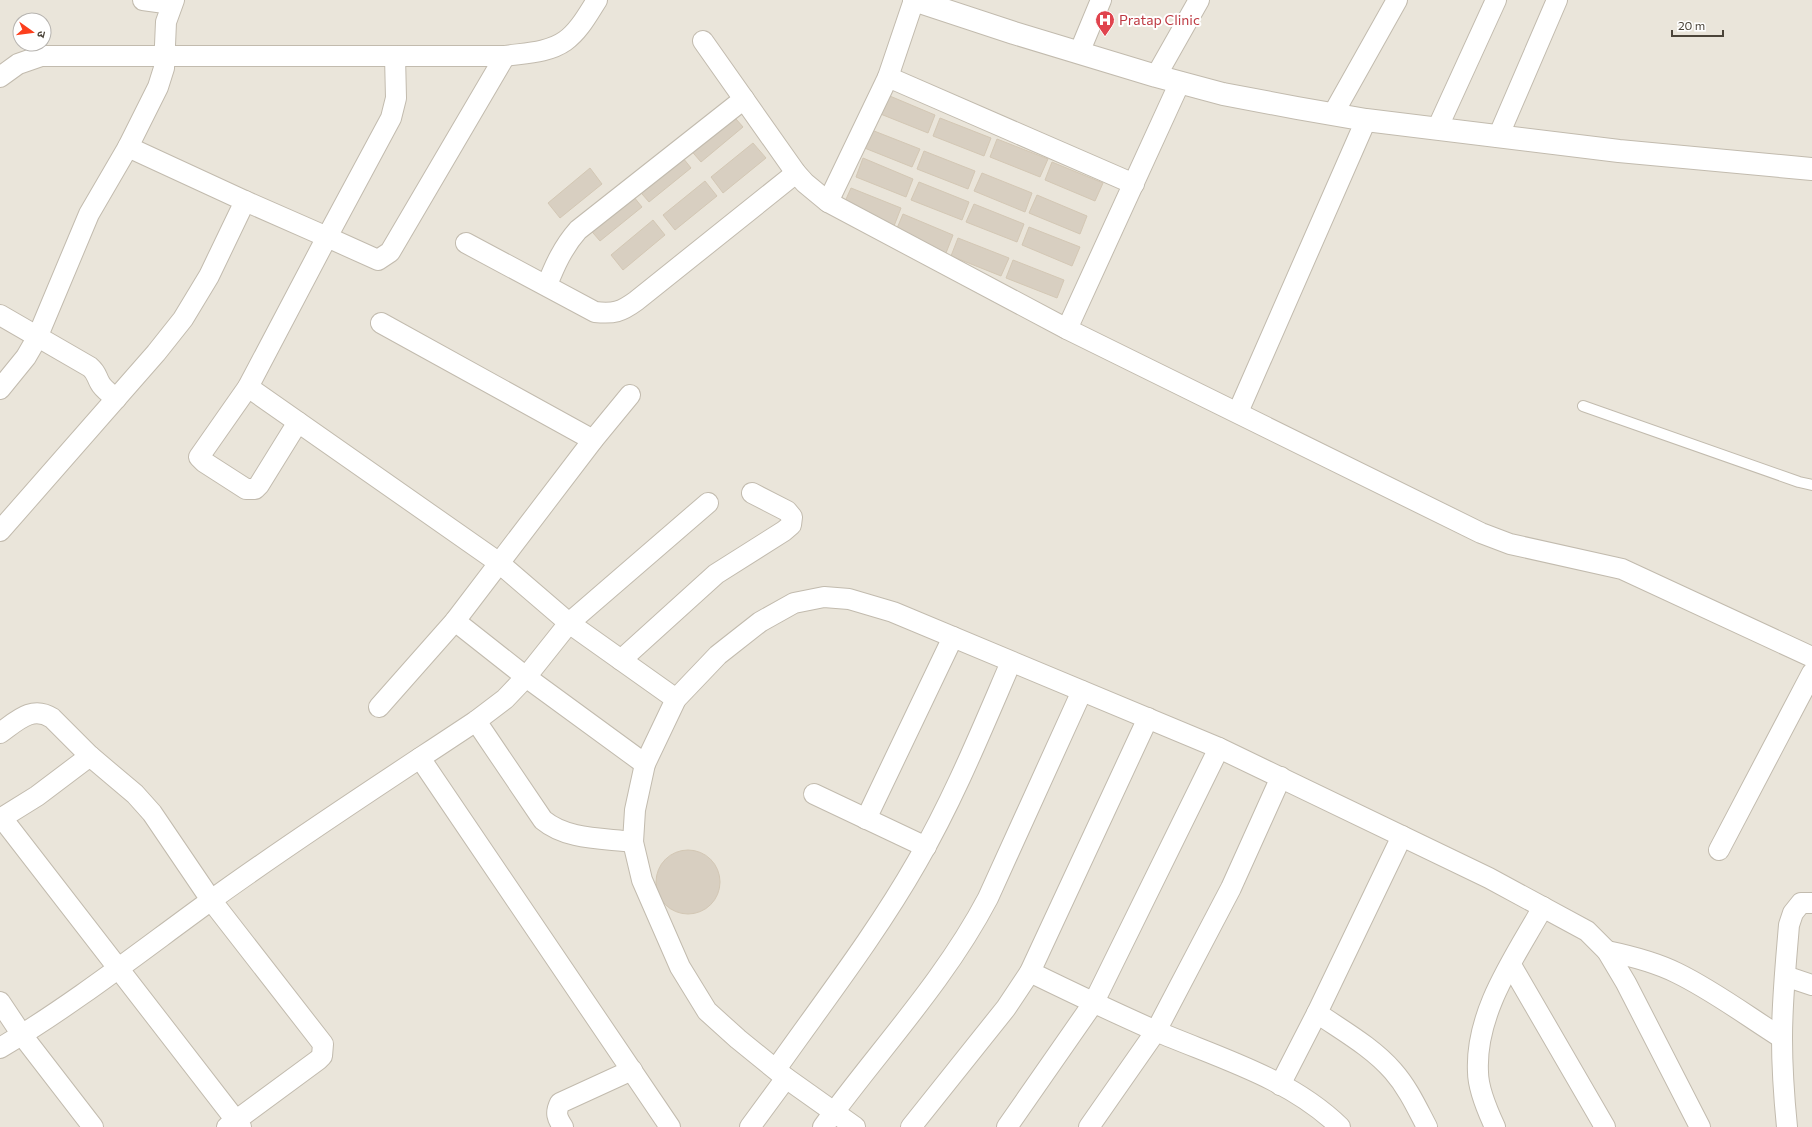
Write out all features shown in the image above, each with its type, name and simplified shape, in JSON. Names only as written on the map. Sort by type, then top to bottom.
[{"type":"street","points":[[0,389],[26,357],[37,338],[90,214],[128,147],[158,87],[164,68],[166,22],[173,2],[143,0]]},
{"type":"street","points":[[0,77],[18,64],[42,56],[505,56],[541,51],[565,42],[580,27],[598,0]]},
{"type":"street","points":[[828,202],[888,77],[914,0],[1079,53],[1223,94],[1366,120],[1498,137],[1619,151],[1812,169]]},
{"type":"street","points":[[1079,53],[1101,0]]},
{"type":"street","points":[[1156,76],[1200,0]]},
{"type":"street","points":[[1333,114],[1397,0]]},
{"type":"street","points":[[1437,129],[1496,0]]},
{"type":"street","points":[[1498,137],[1557,0]]},
{"type":"street","points":[[703,41],[796,173],[815,193],[828,202],[1067,329],[1481,533],[1510,544],[1622,569],[1812,657]]},
{"type":"street","points":[[298,422],[259,486],[255,489],[246,489],[204,462],[199,457],[248,387],[392,118],[396,98],[395,56]]},
{"type":"street","points":[[128,147],[378,260],[390,252],[505,56]]},
{"type":"street","points":[[888,77],[1134,184]]},
{"type":"street","points":[[1067,329],[1180,82]]},
{"type":"street","points":[[547,286],[558,258],[567,242],[578,230],[744,99]]},
{"type":"street","points":[[1238,412],[1366,120]]},
{"type":"street","points":[[466,243],[595,312],[609,313],[623,310],[636,301],[796,173]]},
{"type":"street","points":[[1,528],[116,399],[183,319],[209,276],[245,201]]},
{"type":"street","points":[[0,315],[37,338],[90,367],[98,377],[103,388],[116,399]]},
{"type":"street","points":[[381,323],[593,440]]},
{"type":"street","points":[[248,387],[498,562],[568,623],[676,699]]},
{"type":"street","points":[[379,707],[455,621],[498,562],[630,395]]},
{"type":"street","points":[[621,660],[716,574],[791,525],[792,518],[786,511],[752,493]]},
{"type":"street","points":[[0,1048],[22,1035],[119,969],[211,900],[476,721],[505,699],[526,677],[568,623],[708,503]]},
{"type":"street","points":[[855,1127],[828,1119],[781,1073],[738,1039],[707,1011],[680,967],[642,880],[633,842],[635,810],[645,764],[676,699],[718,655],[760,622],[794,603],[824,597],[849,599],[893,612],[1219,748],[1489,878],[1587,931],[1607,950],[1626,983],[1700,1127]]},
{"type":"street","points":[[455,621],[526,677],[645,764]]},
{"type":"street","points":[[866,819],[953,637]]},
{"type":"street","points":[[750,1127],[781,1073],[893,903],[926,847],[958,784],[1011,662]]},
{"type":"street","points":[[1719,850],[1812,673]]},
{"type":"street","points":[[828,1119],[938,978],[974,925],[988,898],[1082,691]]},
{"type":"street","points":[[0,734],[20,719],[33,713],[46,714],[52,718],[90,756],[134,794],[152,813],[211,900],[323,1044],[322,1056],[318,1060],[234,1125],[119,969],[1,819],[37,796],[90,756]]},
{"type":"street","points":[[911,1127],[1006,1008],[1030,972],[1148,718]]},
{"type":"street","points":[[476,721],[543,820],[552,827],[568,834],[633,842]]},
{"type":"street","points":[[1006,1127],[1094,1002],[1219,748]]},
{"type":"street","points":[[420,758],[670,1127]]},
{"type":"street","points":[[1089,1127],[1156,1031],[1231,888],[1281,777]]},
{"type":"street","points":[[814,794],[926,847]]},
{"type":"street","points":[[1280,1085],[1317,1013],[1402,836]]},
{"type":"street","points":[[1787,1127],[1783,1089],[1782,1038],[1789,925],[1793,913],[1801,903],[1812,903]]},
{"type":"street","points":[[1495,1127],[1487,1109],[1478,1073],[1480,1044],[1488,1013],[1511,965],[1543,907]]},
{"type":"street","points":[[1607,950],[1634,957],[1675,972],[1700,985],[1782,1038]]},
{"type":"street","points":[[1511,965],[1605,1127]]},
{"type":"street","points":[[1030,972],[1156,1031],[1246,1068],[1302,1097],[1325,1112],[1340,1127]]},
{"type":"street","points":[[1785,976],[1812,985]]},
{"type":"street","points":[[0,1002],[22,1035],[93,1127]]},
{"type":"street","points":[[1317,1013],[1366,1047],[1393,1071],[1415,1102],[1427,1127]]},
{"type":"street","points":[[563,1127],[557,1118],[556,1110],[560,1102],[632,1070]]},
{"type":"lane","points":[[1583,406],[1799,482],[1812,485]]},
{"type":"shaded area","points":[[0,0],[1812,0],[1812,1127],[0,1127]]},
{"type":"building","points":[[885,94],[935,115],[928,133],[878,113]]},
{"type":"building","points":[[730,112],[743,127],[701,162],[688,147]]},
{"type":"building","points":[[940,118],[991,138],[984,156],[933,136]]},
{"type":"building","points":[[869,129],[920,149],[912,167],[862,147]]},
{"type":"building","points":[[997,139],[1048,159],[1040,177],[990,157]]},
{"type":"building","points":[[753,143],[766,158],[723,193],[711,177]]},
{"type":"building","points":[[924,151],[975,171],[968,189],[917,169]]},
{"type":"building","points":[[679,153],[691,168],[649,202],[636,187]]},
{"type":"building","points":[[863,158],[913,179],[906,197],[856,177]]},
{"type":"building","points":[[1052,162],[1103,183],[1095,201],[1045,180]]},
{"type":"building","points":[[590,168],[602,184],[560,218],[548,203]]},
{"type":"building","points":[[982,173],[1032,193],[1025,212],[974,191]]},
{"type":"building","points":[[705,181],[717,196],[675,230],[663,215]]},
{"type":"building","points":[[919,182],[969,202],[962,220],[911,200]]},
{"type":"building","points":[[851,188],[901,208],[894,226],[843,206]]},
{"type":"building","points":[[629,191],[642,207],[600,241],[587,226]]},
{"type":"building","points":[[1037,195],[1087,216],[1080,234],[1029,213]]},
{"type":"building","points":[[974,204],[1024,224],[1017,242],[966,222]]},
{"type":"building","points":[[903,214],[953,235],[946,253],[895,233]]},
{"type":"building","points":[[653,220],[665,235],[623,270],[611,255]]},
{"type":"building","points":[[1029,227],[1080,247],[1072,266],[1022,245]]},
{"type":"building","points":[[958,238],[1009,258],[1001,276],[951,256]]},
{"type":"building","points":[[1013,260],[1064,280],[1057,298],[1006,278]]},
{"type":"building","points":[[688,850],[706,856],[714,864],[720,882],[714,900],[706,908],[688,914],[670,908],[662,900],[656,882],[662,864],[670,856]]},
{"type":"place","name":"Pratap Clinic","points":[[1105,37]]}]
